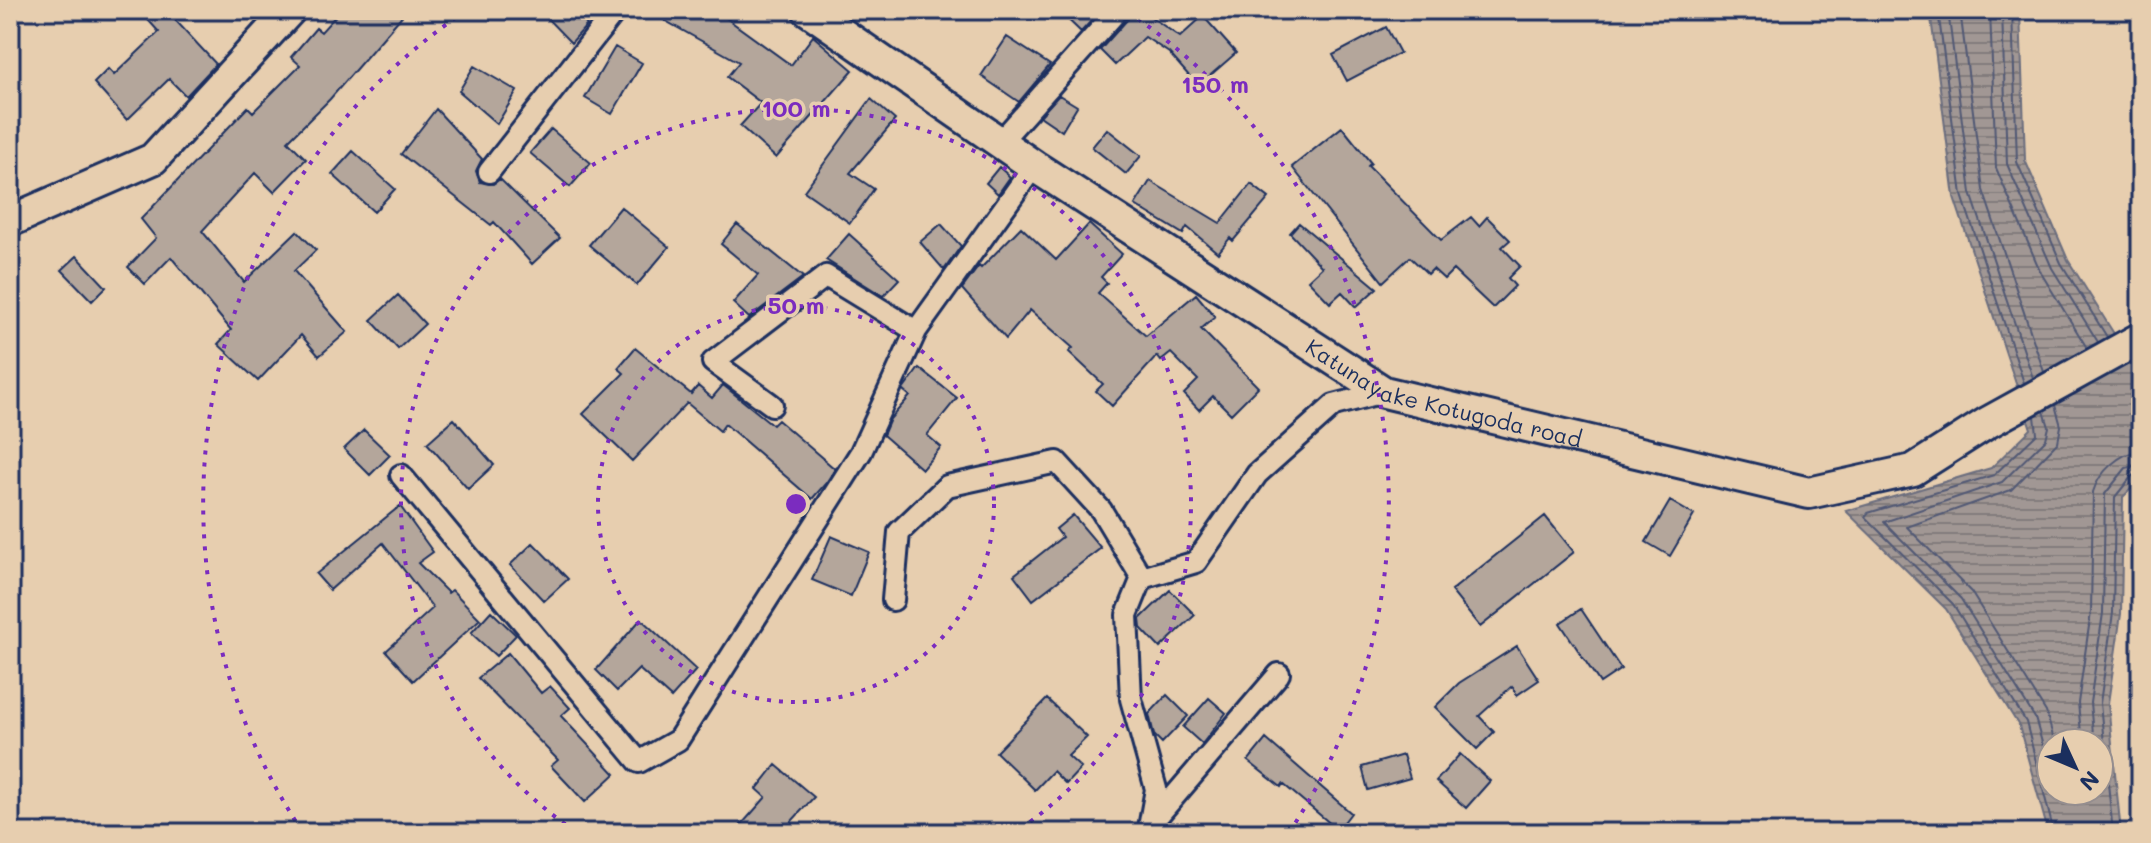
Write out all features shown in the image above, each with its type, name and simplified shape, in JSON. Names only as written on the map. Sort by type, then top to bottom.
[{"type":"main road","points":[[10,221],[153,159],[290,10]]},
{"type":"main road","name":"Katunayake Kotugoda road","points":[[808,10],[1034,166],[1384,392],[1809,493],[1913,470],[1987,423],[2141,338]]},
{"type":"street","points":[[489,172],[616,10]]},
{"type":"street","points":[[1000,142],[1118,10]]},
{"type":"street","points":[[401,475],[639,762],[678,740],[861,452],[916,331],[1034,166]]},
{"type":"street","points":[[772,405],[713,362],[826,276],[916,331]]},
{"type":"street","points":[[1142,578],[1196,562],[1257,474],[1334,405],[1384,392]]},
{"type":"street","points":[[893,600],[899,532],[947,486],[1057,462],[1101,510],[1142,578]]},
{"type":"street","points":[[1142,578],[1127,615],[1131,699],[1156,789],[1149,830]]},
{"type":"street","points":[[1149,830],[1279,674]]},
{"type":"water","points":[[1930,10],[2020,10],[2025,160],[2068,260],[2141,377],[2141,479],[2123,497],[2121,614],[2108,703],[2110,727],[2035,727],[2035,784],[2019,726],[1946,609],[1846,511],[1991,468],[2031,429],[1954,197]]},
{"type":"water","points":[[2115,773],[2121,833],[2044,833],[2047,828],[2041,807],[2115,807]]},
{"type":"building","points":[[139,10],[166,10],[216,64],[186,96],[169,79],[127,120],[94,83],[108,69],[114,75],[159,32]]},
{"type":"building","points":[[341,10],[407,10],[330,99],[288,141],[306,159],[274,192],[255,173],[202,231],[244,282],[297,231],[316,250],[294,271],[347,332],[319,356],[301,335],[258,381],[218,344],[231,330],[171,257],[145,284],[128,267],[156,238],[141,219],[248,107],[253,112],[300,65],[291,57],[316,28],[321,32]]},
{"type":"building","points":[[539,10],[573,10],[587,25],[571,43]]},
{"type":"building","points":[[646,10],[715,10],[791,65],[813,36],[853,70],[776,158],[740,126],[761,103],[727,77],[739,62]]},
{"type":"building","points":[[1058,10],[1101,10],[1081,32]]},
{"type":"building","points":[[1131,10],[1141,10],[1180,37],[1203,16],[1236,53],[1198,86],[1169,53],[1145,37],[1115,65],[1100,50],[1128,19]]},
{"type":"building","points":[[1386,27],[1400,53],[1347,81],[1333,55]]},
{"type":"building","points":[[1007,37],[1050,65],[1019,102],[981,76]]},
{"type":"building","points":[[615,47],[642,63],[612,114],[585,98]]},
{"type":"building","points":[[474,66],[517,91],[497,124],[459,91]]},
{"type":"building","points":[[1059,95],[1077,106],[1062,131],[1040,116]]},
{"type":"building","points":[[871,99],[895,120],[850,173],[874,189],[850,223],[804,191]]},
{"type":"building","points":[[436,109],[482,159],[476,171],[480,182],[493,184],[500,179],[560,238],[532,264],[494,222],[491,225],[401,154]]},
{"type":"building","points":[[1342,127],[1371,163],[1368,166],[1441,240],[1471,217],[1479,226],[1487,217],[1510,240],[1502,247],[1520,266],[1508,278],[1515,286],[1493,308],[1453,270],[1444,279],[1433,269],[1428,274],[1410,257],[1383,282],[1292,167]]},
{"type":"building","points":[[551,129],[591,163],[570,187],[530,153]]},
{"type":"building","points":[[1107,129],[1141,156],[1126,174],[1092,147]]},
{"type":"building","points":[[353,151],[395,189],[374,212],[332,174]]},
{"type":"building","points":[[999,167],[1010,177],[998,194],[986,183]]},
{"type":"building","points":[[1150,181],[1220,223],[1251,184],[1269,198],[1233,241],[1230,238],[1218,253],[1187,227],[1183,234],[1135,205]]},
{"type":"building","points":[[621,207],[669,247],[637,285],[589,245]]},
{"type":"building","points":[[1299,223],[1377,288],[1356,307],[1342,292],[1330,303],[1308,280],[1322,267],[1290,233]]},
{"type":"building","points":[[737,224],[803,277],[749,318],[733,303],[758,275],[721,244]]},
{"type":"building","points":[[941,224],[961,246],[944,270],[920,242]]},
{"type":"building","points":[[1089,224],[1122,254],[1101,277],[1107,283],[1098,293],[1146,336],[1196,294],[1215,317],[1201,329],[1258,387],[1231,414],[1213,396],[1199,410],[1184,394],[1198,380],[1171,353],[1161,361],[1157,356],[1112,406],[1096,391],[1103,384],[1069,352],[1073,348],[1030,310],[1006,339],[962,289],[979,266],[981,268],[1021,227],[1056,260]]},
{"type":"building","points":[[849,234],[899,279],[883,296],[826,260]]},
{"type":"building","points":[[77,256],[106,287],[92,301],[62,270]]},
{"type":"building","points":[[398,295],[425,324],[398,349],[371,320]]},
{"type":"building","points":[[635,348],[691,394],[698,386],[712,398],[723,385],[773,425],[778,420],[835,469],[826,483],[812,499],[725,424],[720,431],[687,403],[632,461],[583,414],[624,373],[618,368]]},
{"type":"building","points":[[919,368],[957,398],[927,435],[941,447],[922,469],[883,435],[890,419],[910,396],[903,390]]},
{"type":"building","points":[[454,419],[494,465],[468,489],[427,443]]},
{"type":"building","points":[[364,430],[390,455],[370,475],[344,449]]},
{"type":"building","points":[[1670,501],[1694,515],[1670,556],[1646,542]]},
{"type":"building","points":[[400,506],[433,552],[418,563],[448,593],[452,590],[480,619],[413,681],[386,651],[433,608],[383,543],[330,590],[316,574]]},
{"type":"building","points":[[1073,515],[1101,548],[1033,600],[1014,575],[1062,537],[1056,529]]},
{"type":"building","points":[[1545,516],[1574,552],[1480,627],[1451,591]]},
{"type":"building","points":[[831,536],[869,552],[851,596],[812,580]]},
{"type":"building","points":[[533,543],[568,579],[544,601],[510,565]]},
{"type":"building","points":[[1170,590],[1195,615],[1160,648],[1141,628],[1140,619]]},
{"type":"building","points":[[1581,609],[1621,669],[1600,683],[1560,623]]},
{"type":"building","points":[[491,611],[516,635],[496,656],[471,633]]},
{"type":"building","points":[[641,619],[696,670],[671,698],[639,669],[617,691],[596,670]]},
{"type":"building","points":[[1517,646],[1539,680],[1517,695],[1512,686],[1479,716],[1494,732],[1477,749],[1435,707],[1459,683]]},
{"type":"building","points":[[508,653],[541,693],[550,686],[570,708],[561,716],[615,774],[585,802],[551,766],[558,760],[478,678]]},
{"type":"building","points":[[1167,695],[1188,716],[1162,743],[1154,735],[1149,714]]},
{"type":"building","points":[[1209,698],[1226,713],[1202,744],[1183,727]]},
{"type":"building","points":[[1047,699],[1087,737],[1068,756],[1081,768],[1066,784],[1053,771],[1035,790],[996,752]]},
{"type":"building","points":[[1266,739],[1351,813],[1338,830],[1283,784],[1281,787],[1248,761]]},
{"type":"building","points":[[1460,754],[1490,781],[1466,808],[1436,781]]},
{"type":"building","points":[[1403,755],[1410,778],[1368,790],[1362,767]]},
{"type":"building","points":[[776,765],[814,797],[781,833],[734,833],[766,797],[757,789]]}]
